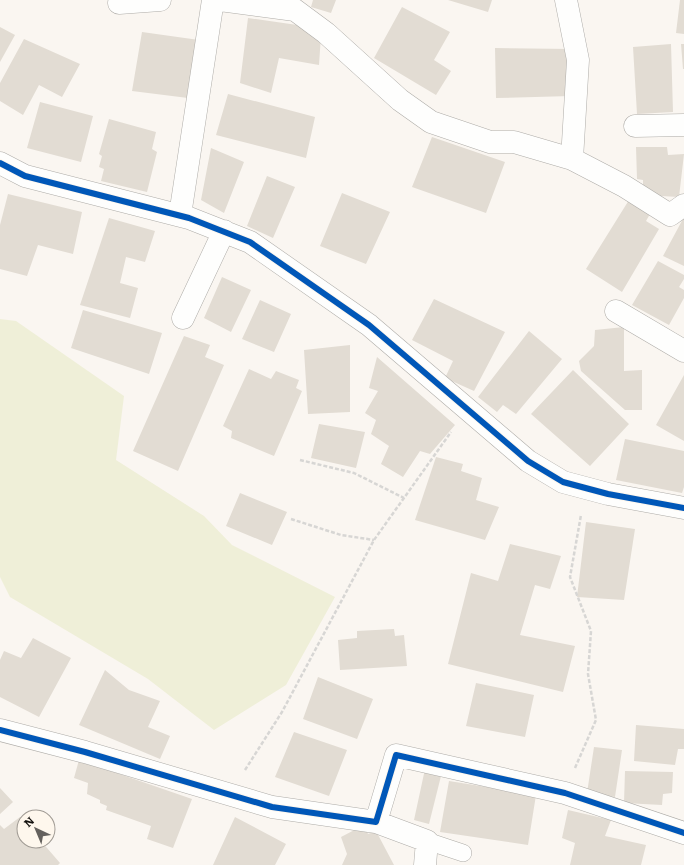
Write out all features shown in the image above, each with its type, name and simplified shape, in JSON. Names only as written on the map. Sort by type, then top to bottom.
[{"type":"street","points":[[119,3],[160,0]]},
{"type":"street","points":[[180,215],[213,0]]},
{"type":"street","points":[[220,0],[295,10],[326,33],[400,100],[431,122],[490,142],[514,142],[572,159],[624,186],[670,215],[684,205]]},
{"type":"street","points":[[566,0],[578,60],[572,159]]},
{"type":"street","points":[[635,126],[684,125]]},
{"type":"street","points":[[0,163],[25,176],[180,215],[250,242],[369,325],[528,461],[563,482],[608,494],[684,508]]},
{"type":"street","points":[[183,318],[224,231]]},
{"type":"street","points":[[616,310],[684,351]]},
{"type":"street","points":[[0,730],[85,752],[272,807],[376,822],[426,841],[425,865]]},
{"type":"street","points":[[376,822],[396,755],[565,793],[684,833]]},
{"type":"lane","points":[[426,841],[463,853]]},
{"type":"path","points":[[229,794],[282,712],[374,540],[467,409]]},
{"type":"path","points":[[300,460],[354,473],[404,498]]},
{"type":"path","points":[[565,793],[596,720],[588,674],[591,631],[570,576],[586,488]]},
{"type":"path","points":[[291,519],[342,535],[374,540]]},
{"type":"green space","points":[[0,319],[16,321],[124,396],[116,460],[204,516],[232,545],[335,597],[286,685],[214,730],[148,679],[10,597],[0,577]]},
{"type":"building","points":[[313,0],[336,0],[331,13],[311,7]]},
{"type":"building","points":[[448,0],[492,0],[488,12]]},
{"type":"building","points":[[680,0],[684,0],[684,34],[676,33]]},
{"type":"building","points":[[402,7],[450,32],[434,60],[451,71],[436,95],[374,58]]},
{"type":"building","points":[[248,18],[311,27],[321,35],[319,65],[279,58],[271,93],[240,83]]},
{"type":"building","points":[[0,27],[15,35],[0,62]]},
{"type":"building","points":[[142,32],[199,40],[188,98],[132,91]]},
{"type":"building","points":[[24,39],[80,64],[62,97],[39,85],[23,115],[0,101],[0,83]]},
{"type":"building","points":[[671,44],[673,112],[637,114],[633,47]]},
{"type":"building","points":[[681,44],[684,44],[684,69],[683,69]]},
{"type":"building","points":[[495,48],[572,49],[571,96],[496,98]]},
{"type":"building","points":[[228,94],[315,117],[306,158],[216,135]]},
{"type":"building","points":[[40,102],[93,116],[81,162],[27,148]]},
{"type":"building","points":[[109,119],[156,132],[152,149],[157,152],[147,192],[101,181],[104,169],[99,167],[102,156],[99,154]]},
{"type":"building","points":[[432,137],[505,162],[486,213],[412,187]]},
{"type":"building","points":[[636,147],[667,147],[668,155],[684,154],[679,197],[643,195],[643,180],[637,179]]},
{"type":"building","points":[[211,148],[244,162],[224,213],[201,200]]},
{"type":"building","points":[[267,176],[295,187],[273,238],[247,226]]},
{"type":"building","points":[[342,193],[390,212],[366,264],[320,246]]},
{"type":"building","points":[[8,194],[82,212],[73,254],[38,245],[27,276],[0,269],[0,225]]},
{"type":"building","points":[[629,200],[650,214],[646,221],[659,229],[622,292],[586,269]]},
{"type":"building","points":[[684,217],[684,266],[663,256]]},
{"type":"building","points":[[109,218],[155,231],[145,262],[126,257],[120,283],[138,288],[130,318],[80,305]]},
{"type":"building","points":[[658,261],[684,275],[684,279],[679,287],[684,290],[684,298],[669,325],[632,305]]},
{"type":"building","points":[[222,277],[251,290],[231,332],[204,318]]},
{"type":"building","points":[[434,299],[505,332],[474,391],[445,378],[453,361],[412,340]]},
{"type":"building","points":[[260,300],[291,314],[274,352],[242,339]]},
{"type":"building","points":[[83,310],[162,333],[149,374],[71,348]]},
{"type":"building","points":[[624,327],[624,371],[642,370],[642,410],[625,410],[581,371],[579,361],[594,346],[595,330]]},
{"type":"building","points":[[529,331],[562,359],[516,414],[503,405],[497,412],[478,397]]},
{"type":"building","points":[[184,336],[210,345],[205,357],[224,365],[178,471],[133,451]]},
{"type":"building","points":[[350,345],[350,412],[308,414],[304,350]]},
{"type":"building","points":[[377,357],[455,425],[430,454],[420,451],[403,477],[381,464],[389,446],[371,434],[376,420],[365,413],[378,391],[369,388]]},
{"type":"building","points":[[249,369],[271,379],[276,371],[299,380],[296,388],[302,391],[274,456],[231,438],[232,431],[223,426]]},
{"type":"building","points":[[573,370],[629,424],[590,466],[531,414]]},
{"type":"building","points":[[684,375],[684,441],[656,425]]},
{"type":"building","points":[[319,424],[365,432],[356,468],[311,458]]},
{"type":"building","points":[[625,439],[684,451],[684,487],[682,493],[616,480]]},
{"type":"building","points":[[436,457],[463,464],[461,471],[482,478],[476,500],[499,507],[485,540],[415,520]]},
{"type":"building","points":[[240,493],[287,512],[272,545],[226,526]]},
{"type":"building","points":[[586,522],[635,529],[624,600],[577,597]]},
{"type":"building","points":[[510,544],[561,556],[550,589],[535,585],[520,635],[575,646],[563,692],[448,664],[471,573],[498,581]]},
{"type":"building","points":[[394,629],[395,636],[404,635],[407,666],[340,670],[338,640],[357,638],[357,631]]},
{"type":"building","points":[[33,638],[71,658],[39,717],[0,697],[0,660],[4,651],[21,658]]},
{"type":"building","points":[[105,670],[129,690],[160,701],[148,727],[170,736],[160,759],[79,725]]},
{"type":"building","points":[[318,677],[373,699],[357,739],[303,719]]},
{"type":"building","points":[[476,683],[534,695],[525,737],[466,726]]},
{"type":"building","points":[[636,725],[684,729],[684,749],[678,749],[675,765],[634,761]]},
{"type":"building","points":[[294,732],[347,750],[329,796],[275,777]]},
{"type":"building","points":[[594,747],[622,750],[615,797],[587,793]]},
{"type":"building","points":[[79,760],[192,799],[173,848],[147,839],[151,826],[106,810],[107,806],[100,803],[100,800],[87,794],[88,783],[74,778]]},
{"type":"building","points":[[425,769],[442,772],[429,824],[414,820]]},
{"type":"building","points":[[625,771],[673,772],[672,793],[663,794],[662,805],[624,803]]},
{"type":"building","points":[[449,781],[536,795],[528,845],[440,832]]},
{"type":"building","points":[[0,788],[13,802],[0,814]]},
{"type":"building","points":[[568,810],[611,820],[605,836],[646,845],[641,865],[570,865],[575,843],[562,838]]},
{"type":"building","points":[[235,817],[286,844],[275,865],[213,865]]},
{"type":"building","points":[[16,820],[16,849],[48,849],[60,863],[58,865],[0,865],[0,825],[4,829]]},
{"type":"building","points":[[364,825],[368,834],[376,831],[394,865],[342,865],[347,854],[341,837]]},
{"type":"cycle path","points":[[0,163],[25,176],[189,218],[250,242],[369,325],[528,461],[563,482],[608,494],[684,508]]},
{"type":"cycle path","points":[[0,730],[85,752],[272,807],[376,822],[396,755],[565,793],[684,833]]}]
